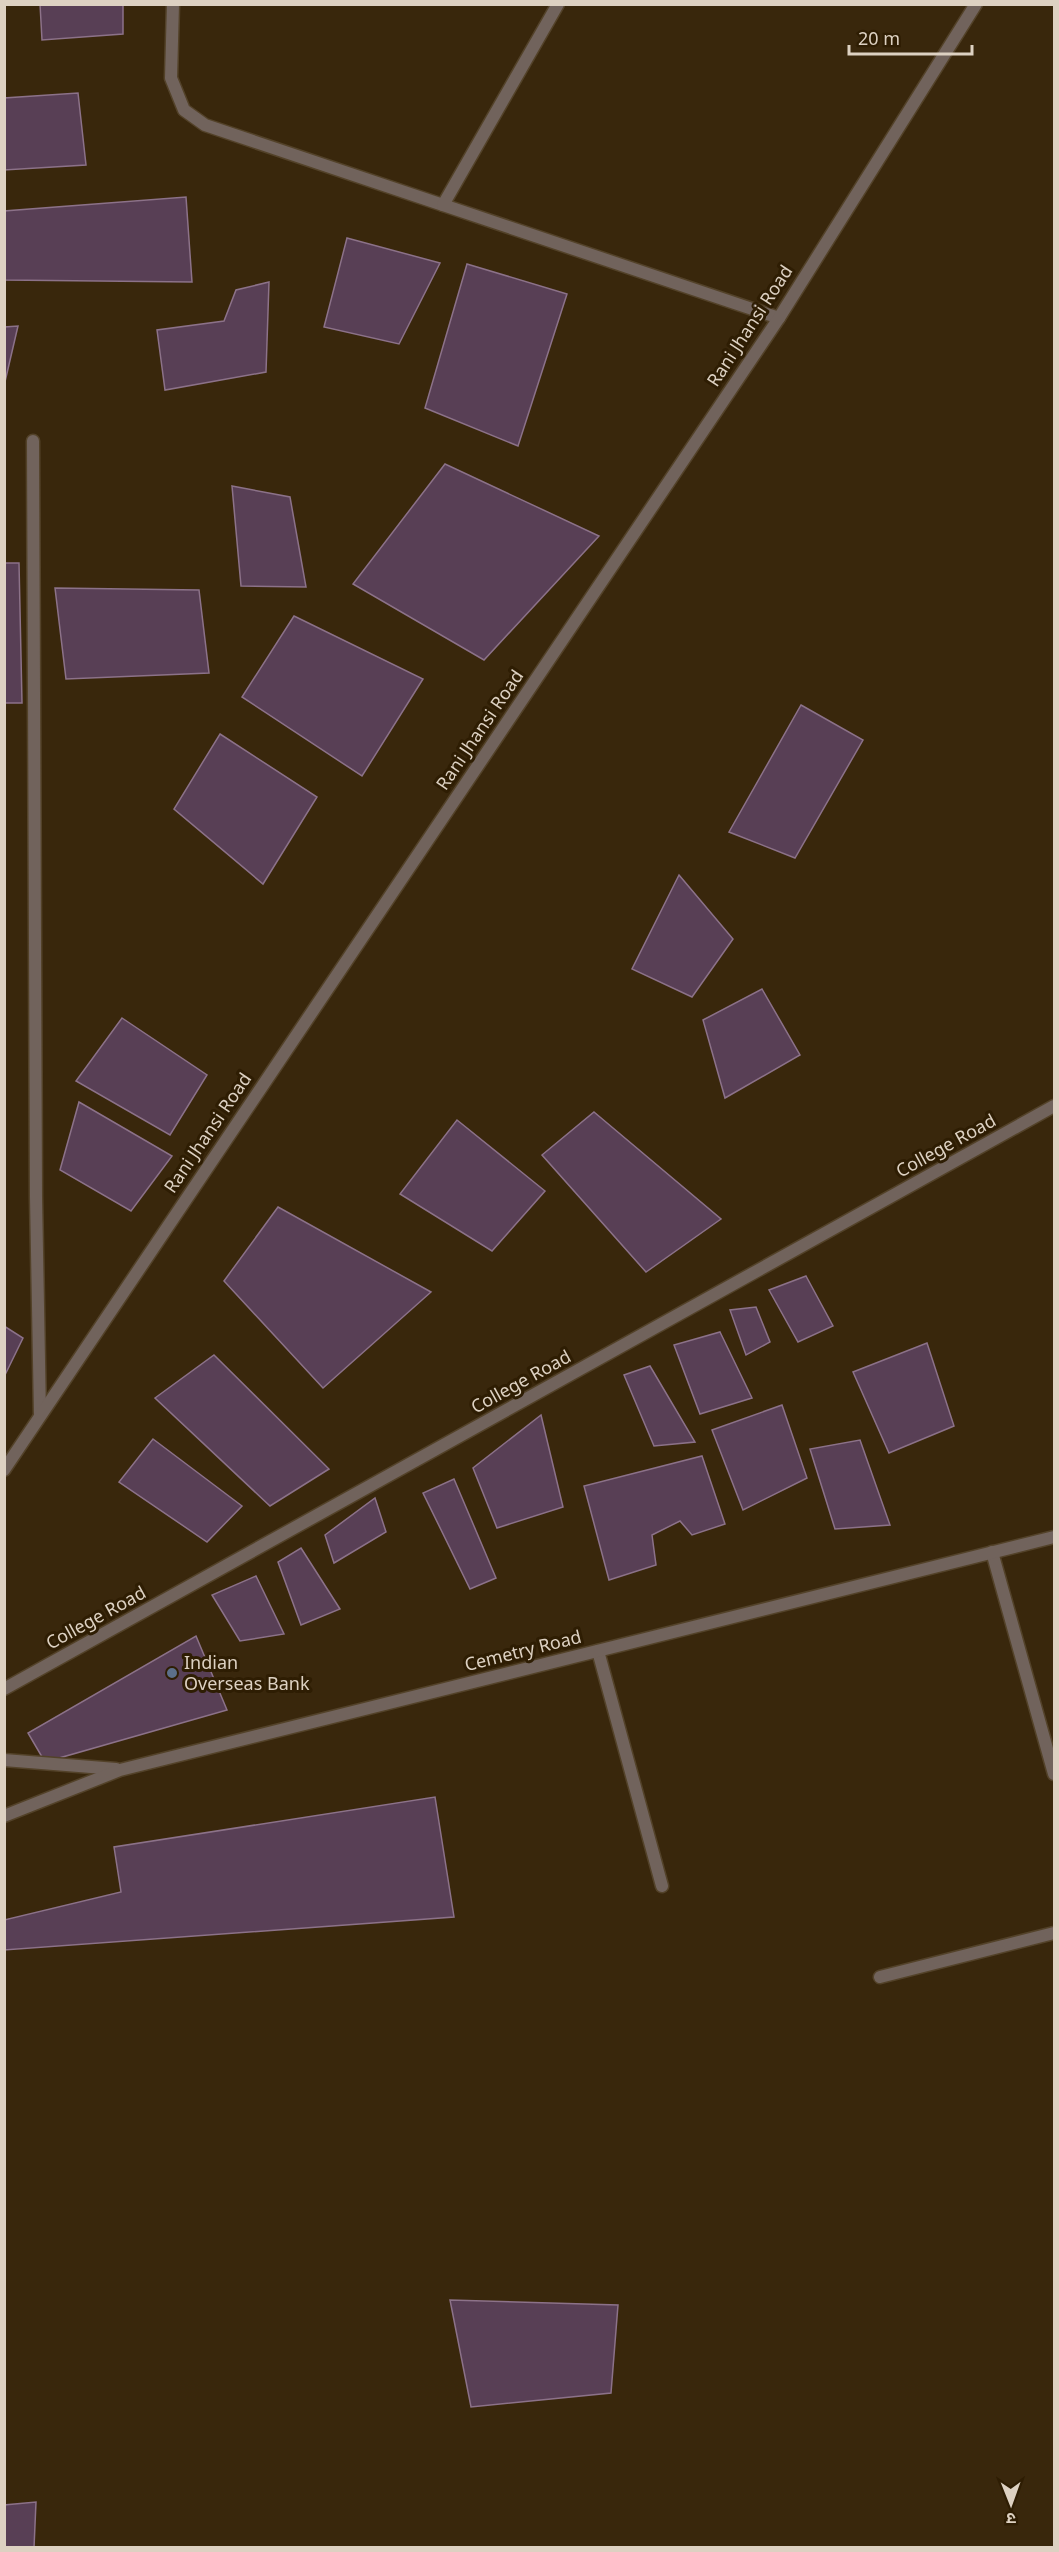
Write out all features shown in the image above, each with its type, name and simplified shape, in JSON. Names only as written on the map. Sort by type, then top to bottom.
[{"type":"street","points":[[173,4],[171,78],[184,110],[205,125],[779,318]]},
{"type":"street","points":[[443,206],[558,4]]},
{"type":"street","name":"Rani Jhansi Road","points":[[4,1470],[779,318],[976,4]]},
{"type":"street","points":[[33,441],[36,1197],[40,1415]]},
{"type":"street","name":"College Road","points":[[4,1689],[1054,1106]]},
{"type":"street","name":"Cemetry Road","points":[[4,1816],[120,1770],[1054,1537]]},
{"type":"street","points":[[992,1552],[1054,1774]]},
{"type":"street","points":[[598,1651],[662,1886]]},
{"type":"street","points":[[4,1760],[120,1770]]},
{"type":"street","points":[[880,1977],[1054,1933]]},
{"type":"building","points":[[40,4],[123,4],[123,34],[42,40]]},
{"type":"building","points":[[78,93],[86,165],[4,170],[4,98]]},
{"type":"building","points":[[186,197],[192,282],[4,280],[4,211]]},
{"type":"building","points":[[347,238],[440,263],[399,344],[324,327]]},
{"type":"building","points":[[467,264],[567,294],[518,446],[425,408]]},
{"type":"building","points":[[269,282],[266,372],[165,390],[157,330],[224,321],[236,290]]},
{"type":"building","points":[[18,326],[4,386],[4,327]]},
{"type":"building","points":[[445,464],[599,536],[484,660],[353,584]]},
{"type":"building","points":[[232,486],[290,497],[306,587],[241,586]]},
{"type":"building","points":[[4,563],[19,563],[22,703],[4,703]]},
{"type":"building","points":[[55,588],[199,590],[209,673],[66,679]]},
{"type":"building","points":[[294,616],[423,679],[362,776],[242,697]]},
{"type":"building","points":[[801,705],[863,740],[795,858],[729,832]]},
{"type":"building","points":[[220,734],[317,797],[263,884],[174,809]]},
{"type":"building","points":[[679,875],[733,939],[692,997],[632,969]]},
{"type":"building","points":[[762,989],[800,1055],[725,1098],[703,1020]]},
{"type":"building","points":[[122,1018],[207,1075],[170,1135],[76,1081]]},
{"type":"building","points":[[79,1102],[172,1156],[131,1211],[60,1170]]},
{"type":"building","points":[[594,1112],[721,1219],[646,1272],[542,1155]]},
{"type":"building","points":[[457,1120],[545,1191],[492,1251],[400,1194]]},
{"type":"building","points":[[278,1207],[431,1292],[323,1388],[224,1281]]},
{"type":"building","points":[[806,1276],[833,1326],[798,1342],[769,1290]]},
{"type":"building","points":[[756,1307],[770,1342],[746,1355],[730,1310]]},
{"type":"building","points":[[4,1326],[23,1338],[4,1377]]},
{"type":"building","points":[[720,1332],[752,1398],[700,1414],[674,1345]]},
{"type":"building","points":[[927,1343],[954,1426],[889,1453],[853,1372]]},
{"type":"building","points":[[214,1355],[329,1469],[270,1506],[155,1398]]},
{"type":"building","points":[[650,1366],[695,1442],[654,1446],[624,1375]]},
{"type":"building","points":[[782,1405],[807,1478],[743,1510],[712,1430]]},
{"type":"building","points":[[541,1415],[563,1507],[497,1528],[473,1468]]},
{"type":"building","points":[[153,1439],[242,1506],[207,1542],[119,1482]]},
{"type":"building","points":[[860,1440],[890,1525],[835,1529],[810,1449]]},
{"type":"building","points":[[702,1456],[725,1524],[692,1535],[680,1521],[652,1535],[656,1565],[609,1580],[584,1486]]},
{"type":"building","points":[[454,1479],[496,1578],[470,1589],[423,1493]]},
{"type":"building","points":[[375,1498],[386,1532],[334,1563],[325,1535]]},
{"type":"building","points":[[301,1548],[340,1609],[301,1625],[278,1562]]},
{"type":"building","points":[[256,1576],[284,1634],[240,1641],[212,1595]]},
{"type":"building","name":"Indian Overseas Bank","points":[[196,1636],[227,1710],[45,1762],[28,1733]]},
{"type":"building","points":[[435,1797],[454,1917],[4,1950],[4,1920],[121,1892],[114,1847]]},
{"type":"building","points":[[450,2300],[618,2305],[611,2393],[471,2407]]},
{"type":"building","points":[[36,2502],[34,2548],[4,2548],[4,2505]]},
{"type":"place","name":"Indian Overseas Bank","points":[[172,1673]]}]
